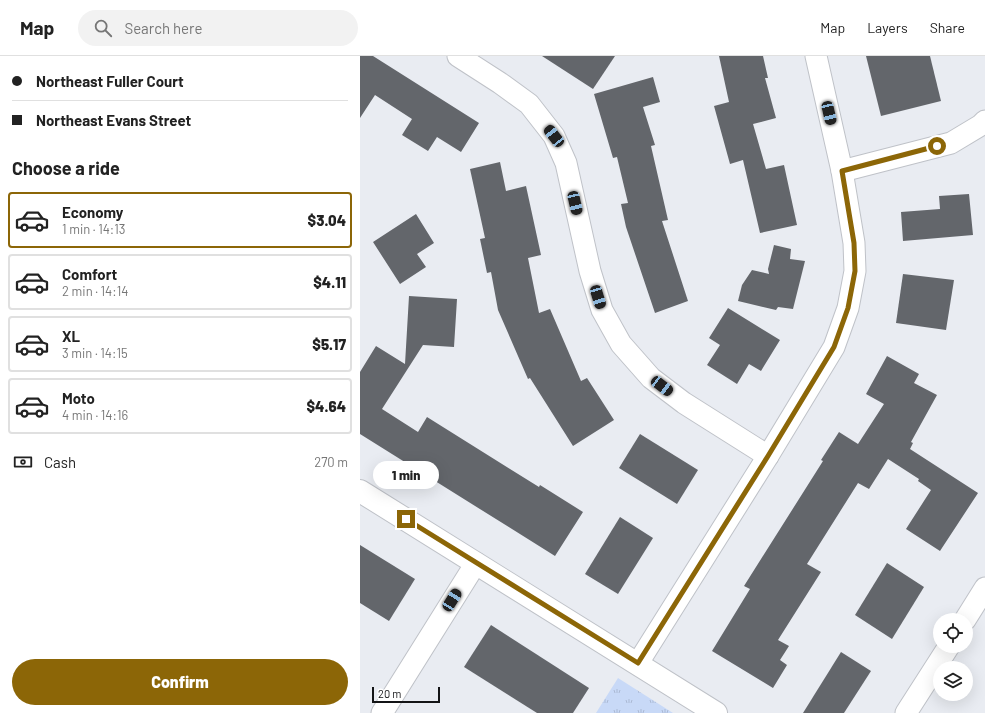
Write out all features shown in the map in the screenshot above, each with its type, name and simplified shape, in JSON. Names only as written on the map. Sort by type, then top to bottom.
[{"type":"street","points":[[458,56],[530,104],[554,136],[566,162],[590,271],[602,310],[621,344],[651,378],[684,403],[768,456]]},
{"type":"street","points":[[638,663],[768,456],[834,347],[848,308],[855,271],[854,243],[842,171],[816,56]]},
{"type":"street","points":[[842,171],[951,143],[985,122]]},
{"type":"street","points":[[360,491],[716,713]]},
{"type":"street","points":[[382,713],[476,563]]},
{"type":"street","points":[[969,613],[985,588]]},
{"type":"street","points":[[906,713],[944,653]]},
{"type":"green space","points":[[618,678],[673,713],[596,713]]},
{"type":"building","points":[[360,56],[373,56],[479,123],[461,152],[437,137],[428,151],[402,135],[412,119],[375,95],[360,118]]},
{"type":"building","points":[[542,56],[615,56],[593,89]]},
{"type":"building","points":[[719,56],[763,56],[768,78],[765,78],[776,118],[753,124],[766,169],[784,165],[797,225],[760,233],[743,160],[730,164],[714,106],[729,102]]},
{"type":"building","points":[[866,56],[930,56],[941,101],[881,116]]},
{"type":"building","points":[[653,77],[660,102],[643,107],[655,145],[651,146],[668,220],[662,221],[688,301],[655,313],[626,227],[621,204],[628,203],[617,157],[613,158],[594,94]]},
{"type":"building","points":[[500,162],[506,191],[526,186],[541,255],[528,258],[539,313],[550,309],[581,381],[587,378],[614,420],[573,446],[530,378],[528,379],[498,310],[491,272],[487,273],[480,239],[485,238],[470,169]]},
{"type":"building","points":[[969,194],[973,235],[903,241],[901,212],[940,209],[939,196]]},
{"type":"building","points":[[416,214],[434,243],[417,254],[426,267],[400,284],[373,242]]},
{"type":"building","points":[[774,245],[791,249],[790,259],[805,261],[793,309],[778,307],[776,310],[738,301],[742,285],[752,270],[769,274],[768,269]]},
{"type":"building","points":[[903,274],[954,280],[946,330],[896,323]]},
{"type":"building","points":[[409,296],[457,299],[454,347],[423,345],[382,409],[418,432],[427,417],[539,487],[540,485],[583,512],[555,556],[360,434],[360,372],[376,346],[405,364]]},
{"type":"building","points":[[728,308],[780,340],[761,371],[749,364],[737,384],[707,365],[720,345],[709,338]]},
{"type":"building","points":[[887,356],[919,374],[914,383],[937,395],[911,442],[913,443],[910,449],[978,493],[940,551],[906,529],[931,490],[918,481],[919,479],[888,459],[869,489],[858,483],[807,564],[821,572],[778,640],[789,646],[780,660],[787,665],[773,688],[712,651],[750,589],[744,586],[823,461],[821,460],[839,432],[858,444],[884,404],[866,394]]},
{"type":"building","points":[[640,434],[698,470],[677,504],[619,468]]},
{"type":"building","points":[[620,517],[653,538],[618,594],[585,574]]},
{"type":"building","points":[[360,545],[415,579],[389,621],[360,603]]},
{"type":"building","points":[[887,563],[924,587],[892,639],[855,615]]},
{"type":"building","points":[[491,625],[589,688],[573,713],[537,713],[464,667]]},
{"type":"building","points":[[841,652],[871,671],[844,713],[803,713]]},
{"type":"route","points":[[406,519],[638,663],[768,456],[834,347],[848,308],[855,271],[854,243],[842,171],[937,146]]}]
